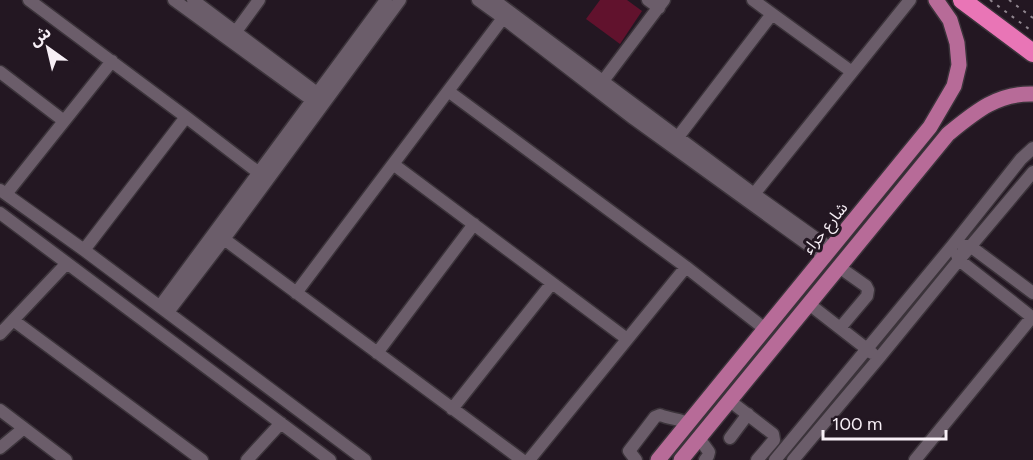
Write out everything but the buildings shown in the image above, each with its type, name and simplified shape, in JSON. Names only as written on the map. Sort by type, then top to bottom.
[{"type":"highway","points":[[962,0],[1033,52]]},
{"type":"main road","name":"شارع حراء","points":[[658,460],[930,128],[954,86],[959,65],[957,43],[950,20],[936,0]]},
{"type":"main road","points":[[681,460],[948,134],[977,110],[998,99],[1020,94],[1033,94]]},
{"type":"main road","points":[[869,202],[885,211]]},
{"type":"street","points":[[30,0],[259,173]]},
{"type":"street","points":[[174,0],[232,36],[318,99]]},
{"type":"street","points":[[193,0],[232,36]]},
{"type":"street","points":[[232,36],[259,0]]},
{"type":"street","points":[[164,309],[224,239],[386,0]]},
{"type":"street","points":[[164,309],[259,173],[400,0]]},
{"type":"street","points":[[478,0],[828,253]]},
{"type":"street","points":[[494,0],[603,81],[637,114],[678,137],[828,253]]},
{"type":"street","points":[[603,81],[662,4],[648,0]]},
{"type":"street","points":[[753,0],[852,72]]},
{"type":"street","points":[[754,194],[910,0]]},
{"type":"street","points":[[678,137],[772,14]]},
{"type":"street","points":[[296,293],[503,18]]},
{"type":"street","points":[[112,61],[3,192],[365,460]]},
{"type":"street","points":[[0,72],[64,121]]},
{"type":"street","points":[[448,91],[686,267],[765,329]]},
{"type":"street","points":[[84,250],[186,117]]},
{"type":"street","points":[[775,460],[1021,159],[1033,148]]},
{"type":"street","points":[[393,164],[627,339]]},
{"type":"street","points":[[793,460],[1033,172]]},
{"type":"street","points":[[0,213],[330,460]]},
{"type":"street","points":[[23,231],[35,215]]},
{"type":"street","points":[[377,353],[474,224]]},
{"type":"street","points":[[224,239],[522,460]]},
{"type":"street","points":[[952,246],[970,246],[1033,293]]},
{"type":"street","points":[[915,460],[1033,317],[959,260],[952,246]]},
{"type":"street","points":[[0,334],[67,263]]},
{"type":"street","points":[[529,460],[686,267]]},
{"type":"street","points":[[839,267],[866,286],[868,290],[867,296],[840,328]]},
{"type":"street","points":[[452,409],[552,283]]},
{"type":"street","points":[[809,304],[879,358]]},
{"type":"street","points":[[14,320],[202,460]]},
{"type":"street","points":[[228,383],[240,366]]},
{"type":"street","points":[[730,401],[773,434],[774,440],[757,460]]},
{"type":"street","points":[[0,410],[66,460]]},
{"type":"street","points":[[730,438],[748,414]]},
{"type":"street","points":[[636,460],[628,451],[656,417],[660,415],[688,423]]},
{"type":"street","points":[[247,460],[281,423]]},
{"type":"street","points":[[0,448],[24,428]]},
{"type":"street","points":[[699,438],[709,452],[705,460]]},
{"type":"shaded area","points":[[600,0],[627,0],[642,11],[620,44],[586,19]]},
{"type":"railway","points":[[990,0],[1033,32]]},
{"type":"railway","points":[[1009,0],[1033,18]]}]
